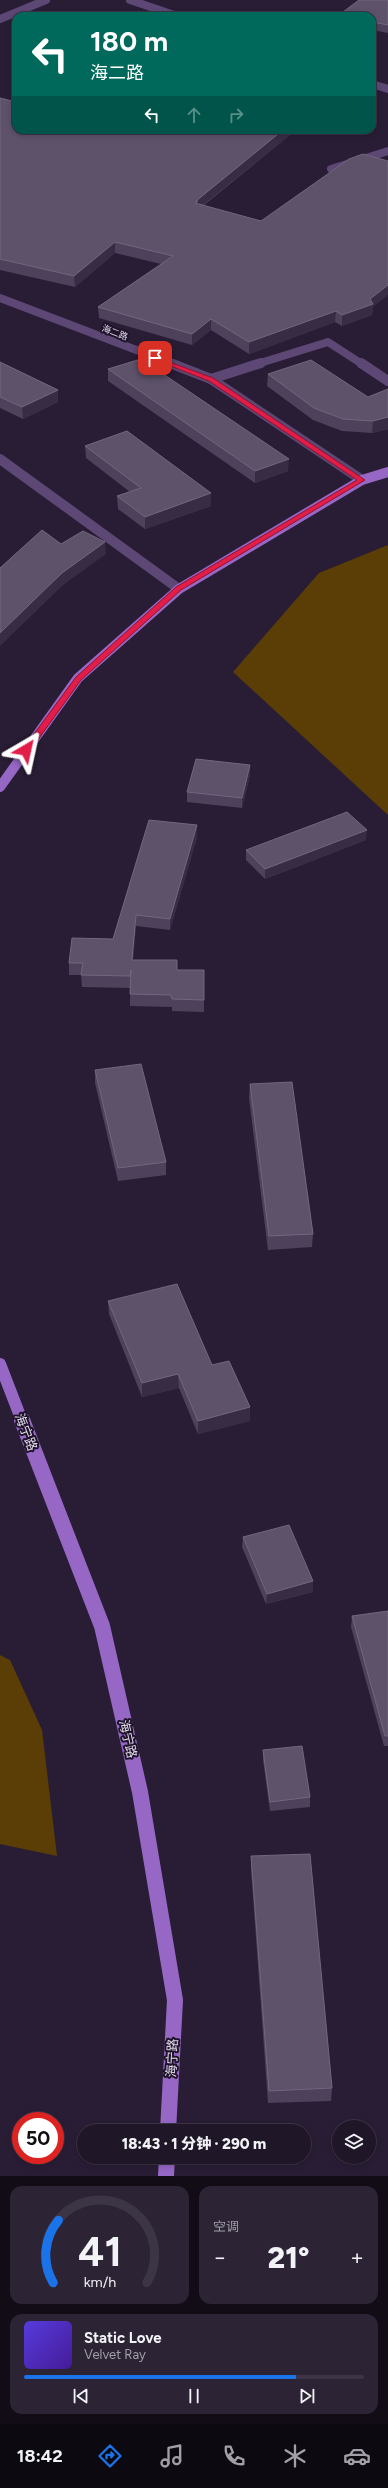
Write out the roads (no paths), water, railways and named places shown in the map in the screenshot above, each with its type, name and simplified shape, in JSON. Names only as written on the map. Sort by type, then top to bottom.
[{"type":"main road","points":[[0,787],[78,678],[178,588],[362,480],[388,472]]},
{"type":"main road","name":"海宁路","points":[[0,1364],[102,1626],[140,1792],[174,2000],[168,2124]]},
{"type":"main road","points":[[166,2176],[167,2164]]},
{"type":"street","points":[[17,12],[46,0]]},
{"type":"street","points":[[130,0],[165,12]]},
{"type":"street","points":[[0,19],[12,14]]},
{"type":"street","points":[[376,85],[388,89]]},
{"type":"street","points":[[331,169],[388,151]]},
{"type":"street","name":"海二路","points":[[0,298],[211,379],[362,480]]},
{"type":"street","points":[[211,379],[328,342],[388,381]]},
{"type":"street","points":[[0,459],[178,588]]}]
